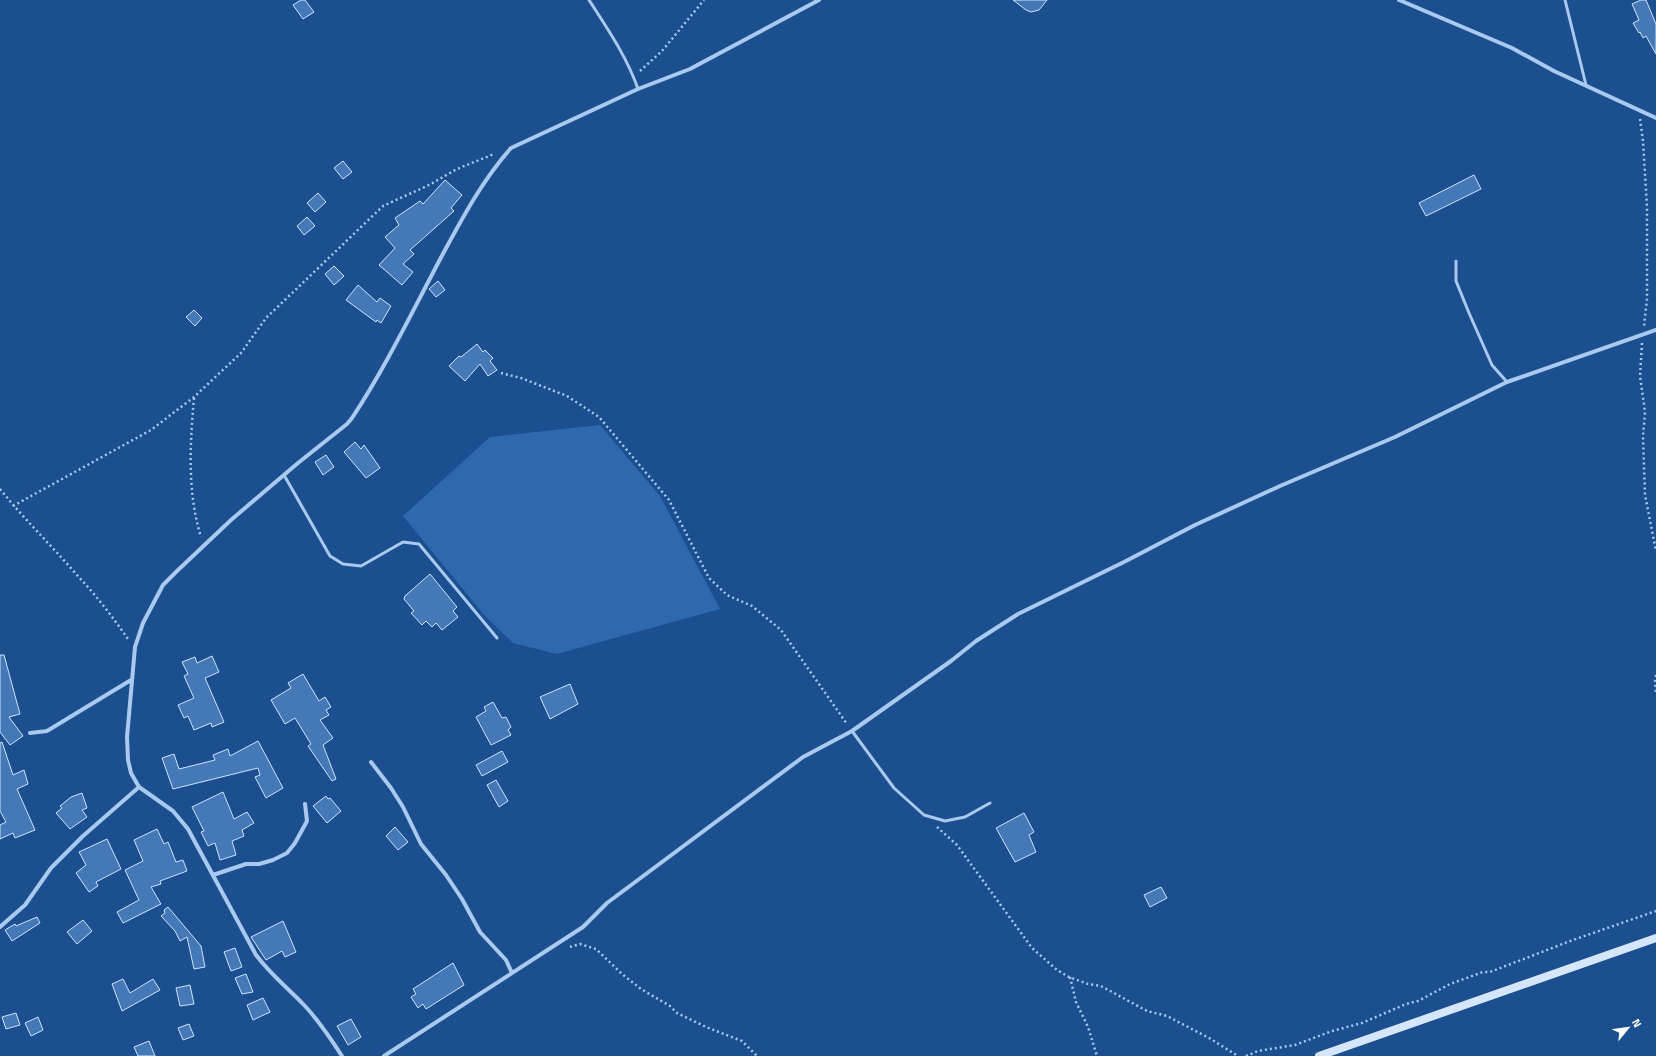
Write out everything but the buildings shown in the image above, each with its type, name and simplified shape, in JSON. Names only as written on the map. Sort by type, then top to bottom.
[{"type":"main road","points":[[1318,1056],[1656,938]]},
{"type":"street","points":[[342,1056],[305,1006],[269,972],[256,955],[188,828],[174,811],[139,786],[131,773],[128,760],[127,737],[131,680],[135,647],[146,616],[164,585],[231,520],[347,424],[352,418],[394,345],[462,220],[498,163],[511,148],[638,89],[690,69],[819,0]]},
{"type":"street","points":[[1399,0],[1512,48],[1554,71],[1656,118]]},
{"type":"street","points":[[384,1056],[583,927],[608,903],[803,757],[852,731],[885,706],[951,661],[976,641],[1018,614],[1195,525],[1280,486],[1395,437],[1508,382],[1656,330]]},
{"type":"street","points":[[30,733],[47,731],[131,680]]},
{"type":"street","points":[[371,762],[391,788],[421,844],[450,881],[480,932],[506,960],[512,972]]},
{"type":"street","points":[[0,927],[26,904],[51,868],[83,836],[139,786]]},
{"type":"street","points":[[213,875],[246,864],[259,864],[273,860],[287,853],[295,843],[307,820],[306,804]]},
{"type":"lane","points":[[589,0],[617,45],[638,89]]},
{"type":"lane","points":[[1565,0],[1586,85]]},
{"type":"lane","points":[[1456,261],[1456,281],[1469,313],[1492,365],[1508,382]]},
{"type":"lane","points":[[284,475],[330,556],[343,564],[361,566],[404,542],[419,544],[496,638]]},
{"type":"lane","points":[[852,731],[894,788],[924,815],[945,821],[965,817],[990,803]]},
{"type":"path","points":[[633,77],[662,51],[704,0]]},
{"type":"path","points":[[13,506],[151,430],[194,397],[241,353],[266,318],[383,206],[429,185],[457,169],[511,148]]},
{"type":"path","points":[[501,373],[521,378],[567,396],[599,417],[669,500],[709,578],[727,595],[752,606],[781,630],[852,731]]},
{"type":"path","points":[[194,397],[189,458],[196,522],[204,546]]},
{"type":"path","points":[[0,489],[13,506],[76,573],[112,616],[135,647]]},
{"type":"path","points":[[1656,675],[1656,694]]},
{"type":"path","points":[[924,815],[957,845],[1032,948],[1057,970],[1088,984],[1101,986],[1147,1011],[1166,1016],[1238,1056]]},
{"type":"path","points":[[1246,1056],[1258,1050],[1295,1045],[1332,1031],[1362,1023],[1406,1004],[1418,1001],[1450,984],[1483,972],[1490,972],[1656,910]]},
{"type":"path","points":[[557,945],[571,947],[580,944],[596,949],[622,974],[641,989],[670,1006],[677,1013],[706,1028],[742,1041],[757,1056]]},
{"type":"path","points":[[1070,977],[1076,1002],[1088,1027],[1097,1056]]},
{"type":"shaded area","points":[[600,425],[660,496],[720,609],[557,654],[513,643],[485,616],[403,516],[490,437]]}]
